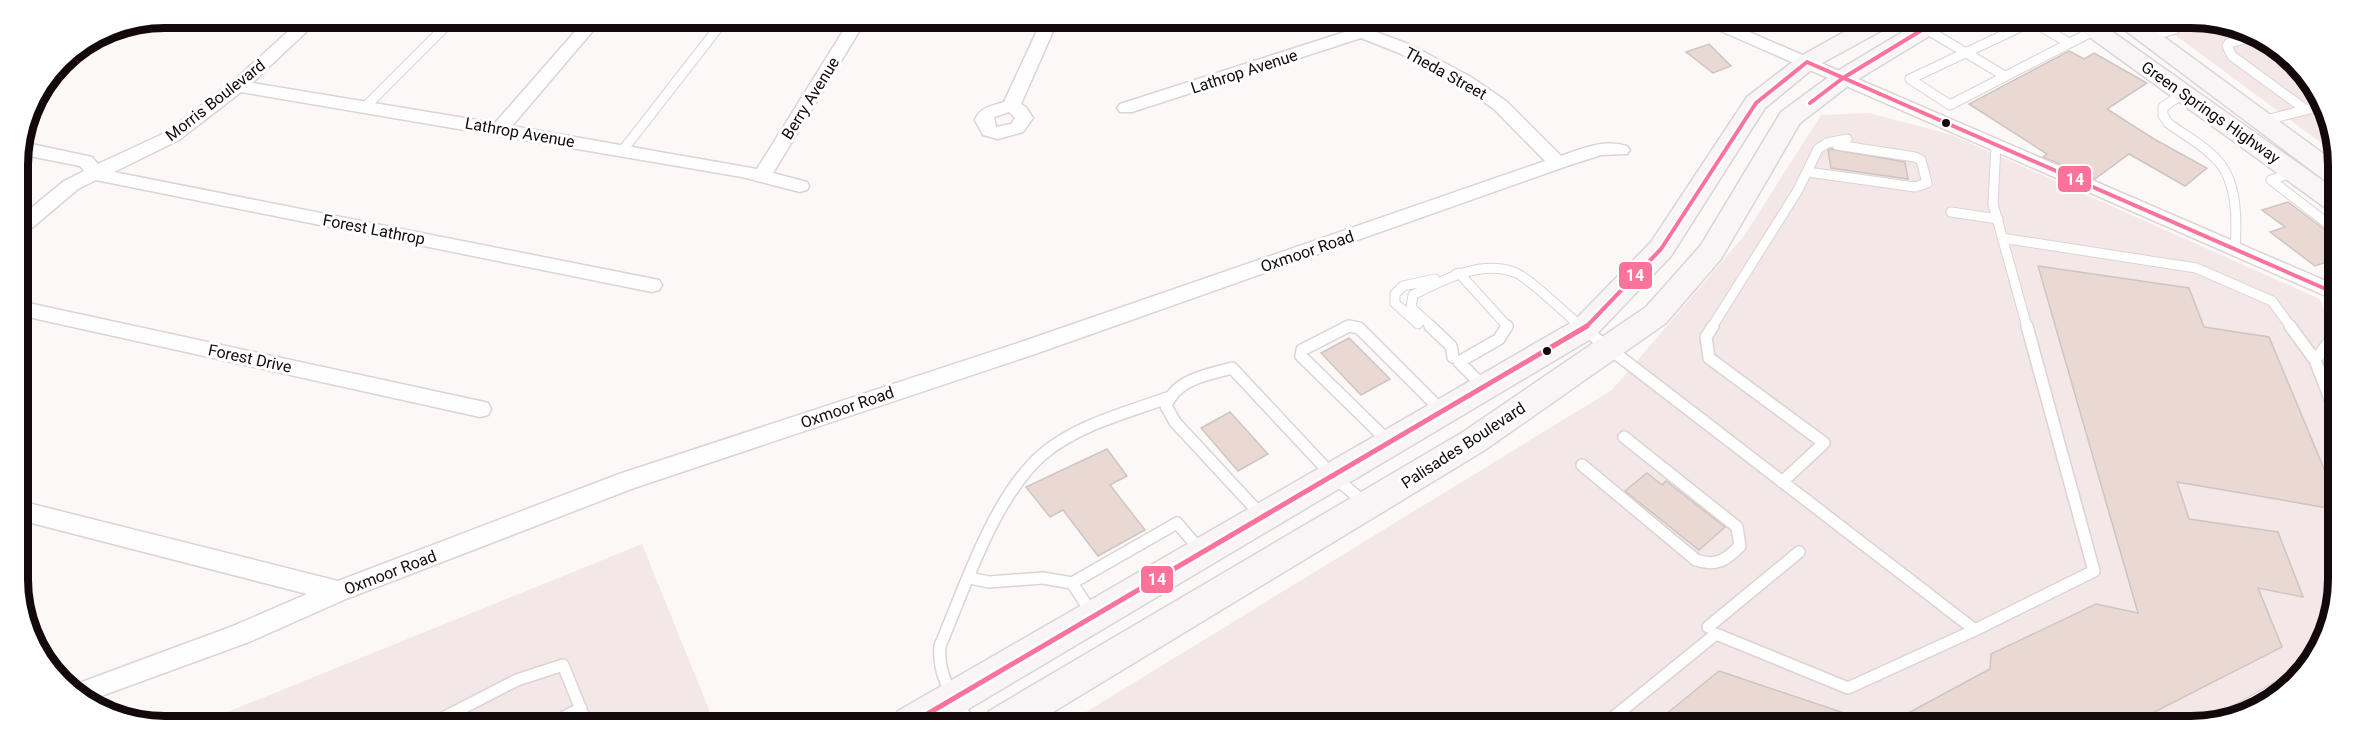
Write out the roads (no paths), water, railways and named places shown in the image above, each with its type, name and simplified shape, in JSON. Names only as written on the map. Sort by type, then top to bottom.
[{"type":"main road","points":[[1808,62],[1869,28]]},
{"type":"main road","points":[[1844,78],[1926,28]]},
{"type":"main road","name":"Green Springs Highway","points":[[2093,28],[2328,197]]},
{"type":"main road","name":"Green Springs Highway","points":[[2149,28],[2262,121],[2328,170]]},
{"type":"main road","name":"Palisades Boulevard","points":[[1022,716],[1474,441],[1597,339],[1661,249],[1756,104],[1808,62]]},
{"type":"main road","name":"Palisades Boulevard","points":[[940,716],[962,710],[1094,616],[1485,387],[1656,315],[1711,252],[1790,118],[1844,78]]},
{"type":"street","name":"Morris Boulevard","points":[[29,220],[71,185],[173,136],[238,86],[302,28]]},
{"type":"street","points":[[500,129],[586,28]]},
{"type":"street","name":"Berry Avenue","points":[[762,176],[853,28]]},
{"type":"street","points":[[1011,106],[1046,28]]},
{"type":"street","name":"Lathrop Avenue","points":[[1126,108],[1354,28]]},
{"type":"street","name":"Theda Street","points":[[1359,28],[1465,81],[1500,105],[1558,163]]},
{"type":"street","points":[[1727,28],[2328,290]]},
{"type":"street","name":"Lathrop Avenue","points":[[238,86],[366,105],[623,150],[762,176],[800,186]]},
{"type":"street","name":"Oxmoor Road","points":[[86,690],[240,634],[338,592],[627,481],[1030,347],[1600,149],[1621,150]]},
{"type":"street","points":[[30,150],[86,161],[96,174]]},
{"type":"street","name":"Forest Lathrop","points":[[96,174],[652,285]]},
{"type":"street","name":"Forest Drive","points":[[29,310],[480,409]]},
{"type":"street","points":[[28,512],[338,592]]},
{"type":"lane","points":[[366,105],[444,28]]},
{"type":"lane","points":[[623,150],[718,28]]},
{"type":"lane","points":[[1935,28],[1966,53],[2005,76]]},
{"type":"lane","points":[[1950,105],[1910,79],[2018,28]]},
{"type":"lane","points":[[2044,28],[2069,43]]},
{"type":"lane","points":[[1950,105],[2069,43],[2088,28]]},
{"type":"lane","points":[[2149,28],[2175,29]]},
{"type":"lane","points":[[2149,28],[2175,29]]},
{"type":"lane","points":[[2244,39],[2229,43],[2227,46],[2232,56],[2306,110]]},
{"type":"lane","points":[[2184,93],[2163,107],[2163,115],[2168,123],[2220,162],[2234,203],[2237,224],[2235,250]]},
{"type":"lane","points":[[1948,124],[1950,105]]},
{"type":"lane","points":[[2262,121],[2315,108]]},
{"type":"lane","points":[[1782,482],[1824,442],[1709,358],[1706,337],[1808,172],[1818,149],[1827,143],[1847,140]]},
{"type":"lane","points":[[1808,172],[1915,187],[1927,183],[1921,160],[1915,157],[1827,143]]},
{"type":"lane","points":[[1616,715],[1716,634],[1848,688],[1975,630],[2094,571],[1993,204],[1996,146]]},
{"type":"lane","points":[[2295,172],[2271,180],[2328,224]]},
{"type":"lane","points":[[1951,212],[1998,219]]},
{"type":"lane","points":[[2002,238],[2196,268],[2272,301],[2316,360],[2328,393]]},
{"type":"lane","points":[[1485,387],[1395,303],[1395,294],[1403,286],[1459,273],[1497,269],[1516,272],[1597,339],[1975,630]]},
{"type":"lane","points":[[1456,359],[1499,339],[1508,327],[1459,273]]},
{"type":"lane","points":[[1456,359],[1451,346],[1411,307],[1413,295],[1459,273]]},
{"type":"lane","points":[[1390,443],[1301,356],[1302,350],[1349,326],[1359,328],[1443,412]]},
{"type":"lane","points":[[2316,360],[2328,344]]},
{"type":"lane","points":[[962,710],[941,674],[937,659],[940,646],[999,514],[1014,489],[1043,454],[1091,427],[1167,398],[1181,386],[1232,368],[1333,476],[1367,505]]},
{"type":"lane","points":[[1167,398],[1166,406],[1175,422],[1263,517]]},
{"type":"lane","points":[[1582,465],[1696,560],[1716,565],[1725,561],[1740,546],[1737,527],[1624,438]]},
{"type":"lane","points":[[970,578],[989,582],[1043,578],[1072,583],[1177,523],[1202,552]]},
{"type":"lane","points":[[1708,627],[1799,552]]},
{"type":"lane","points":[[1072,583],[1094,616]]},
{"type":"lane","points":[[447,716],[517,680],[563,665],[584,716]]},
{"type":"lane","points":[[567,716],[581,708]]}]
